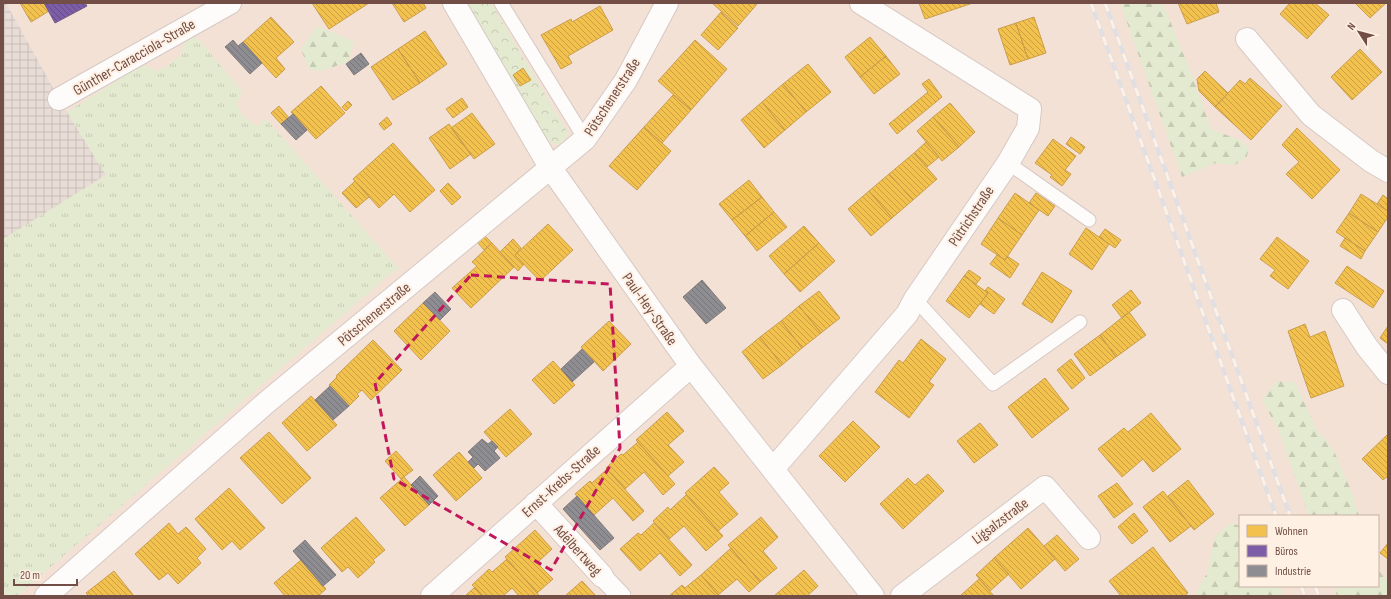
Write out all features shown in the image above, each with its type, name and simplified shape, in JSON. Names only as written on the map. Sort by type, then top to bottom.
[{"type":"street","name":"Günther-Caracciola-Straße","points":[[59,100],[230,3]]},
{"type":"street","name":"Paul-Hey-Straße","points":[[454,3],[550,167],[691,366],[873,596]]},
{"type":"street","name":"Pötschenerstraße","points":[[46,596],[267,402],[585,139],[626,80],[667,3]]},
{"type":"street","name":"Pütrichstraße","points":[[772,470],[907,314],[915,299],[1008,162],[1028,128],[1030,110],[861,3]]},
{"type":"street","points":[[1247,39],[1311,115],[1371,161],[1388,171]]},
{"type":"street","points":[[1343,310],[1367,347],[1388,373]]},
{"type":"street","name":"Ernst-Krebs-Straße","points":[[432,596],[691,366]]},
{"type":"street","name":"Ligsalzstraße","points":[[902,596],[1045,487],[1089,538]]},
{"type":"street","name":"Adelbertweg","points":[[536,503],[621,596]]},
{"type":"lane","points":[[500,3],[585,139]]},
{"type":"lane","points":[[1008,162],[1089,220]]},
{"type":"lane","points":[[915,299],[993,384],[1080,322]]},
{"type":"highlighted area","points":[[471,275],[610,284],[620,448],[551,570],[394,479],[375,383]]},
{"type":"shaded area","points":[[3,3],[1388,3],[1388,596],[3,596]]},
{"type":"shaded area","points":[[3,3],[6,3],[59,99],[106,175],[3,240]]},
{"type":"green space","points":[[468,3],[491,3],[568,133],[563,142],[556,145],[545,138]]},
{"type":"green space","points":[[1120,3],[1163,3],[1193,78],[1211,129],[1242,141],[1249,149],[1246,159],[1234,165],[1216,163],[1182,177]]},
{"type":"green space","points":[[318,26],[354,42],[348,62],[321,71],[309,70],[301,49]]},
{"type":"green space","points":[[191,35],[200,41],[242,91],[237,104],[243,116],[257,126],[266,119],[400,270],[395,270],[17,596],[3,596],[3,239],[106,175],[67,112],[142,65],[157,71],[167,66],[182,54],[184,39]]},
{"type":"green space","points":[[1277,381],[1295,382],[1316,428],[1334,451],[1350,488],[1359,515],[1309,515],[1278,429],[1262,400]]},
{"type":"green space","points":[[1231,523],[1239,526],[1239,587],[1280,587],[1284,596],[1194,596],[1207,573],[1215,536]]},
{"type":"green space","points":[[1379,571],[1388,581],[1388,596],[1337,596],[1334,587],[1379,587]]},
{"type":"building: Wohnen","points":[[20,3],[44,3],[49,11],[31,22]]},
{"type":"building: Wohnen","points":[[312,3],[369,3],[329,29]]},
{"type":"building: Wohnen","points":[[392,3],[423,3],[426,8],[404,22]]},
{"type":"building: Wohnen","points":[[712,3],[758,3],[738,26]]},
{"type":"building: Wohnen","points":[[919,3],[973,3],[925,19]]},
{"type":"building: Wohnen","points":[[1178,3],[1216,3],[1219,12],[1187,24]]},
{"type":"building: Wohnen","points":[[1290,3],[1315,3],[1329,15],[1307,39],[1280,14]]},
{"type":"building: Wohnen","points":[[1355,3],[1386,3],[1370,18]]},
{"type":"building: Wohnen","points":[[600,6],[613,30],[568,56],[572,63],[561,69],[541,35],[571,19],[572,22]]},
{"type":"building: Wohnen","points":[[721,12],[738,28],[718,50],[701,35]]},
{"type":"building: Wohnen","points":[[271,17],[294,42],[276,58],[285,69],[276,78],[243,42]]},
{"type":"building: Wohnen","points":[[1034,17],[1046,53],[1028,59],[1016,23]]},
{"type":"building: Wohnen","points":[[1016,23],[1028,59],[1010,65],[998,29]]},
{"type":"building: Wohnen","points":[[425,31],[447,64],[420,83],[398,49]]},
{"type":"building: Wohnen","points":[[870,37],[886,56],[860,77],[845,57]]},
{"type":"building: Wohnen","points":[[695,40],[727,69],[691,110],[658,81]]},
{"type":"building: Wohnen","points":[[398,49],[420,83],[393,100],[371,67]]},
{"type":"building: Wohnen","points":[[1360,49],[1382,72],[1352,100],[1331,77]]},
{"type":"building: Wohnen","points":[[886,56],[900,74],[874,94],[860,77]]},
{"type":"building: Wohnen","points":[[808,64],[831,92],[806,112],[783,84]]},
{"type":"building: Wohnen","points":[[523,68],[531,80],[520,86],[513,75]]},
{"type":"building: Wohnen","points":[[1205,71],[1228,93],[1215,107],[1199,91],[1197,79]]},
{"type":"building: Wohnen","points":[[1250,78],[1282,106],[1251,140],[1215,107],[1240,80],[1245,84]]},
{"type":"building: Wohnen","points":[[929,79],[942,97],[897,134],[889,124],[928,92],[922,84]]},
{"type":"building: Wohnen","points":[[783,84],[806,112],[785,130],[762,102]]},
{"type":"building: Wohnen","points":[[321,86],[345,113],[316,139],[291,112]]},
{"type":"building: Wohnen","points":[[673,95],[691,110],[662,143],[644,127]]},
{"type":"building: Wohnen","points":[[462,98],[468,107],[453,118],[446,109]]},
{"type":"building: Wohnen","points":[[348,101],[352,105],[346,111],[342,107]]},
{"type":"building: Wohnen","points":[[762,102],[785,130],[764,148],[741,120]]},
{"type":"building: Wohnen","points":[[950,103],[975,132],[959,147],[933,117]]},
{"type":"building: Wohnen","points":[[279,106],[289,118],[281,124],[271,113]]},
{"type":"building: Wohnen","points":[[472,113],[495,144],[474,159],[451,128]]},
{"type":"building: Wohnen","points":[[387,117],[392,124],[384,130],[379,124]]},
{"type":"building: Wohnen","points":[[933,117],[959,147],[942,161],[917,131]]},
{"type":"building: Wohnen","points":[[449,124],[471,154],[450,169],[429,138]]},
{"type":"building: Wohnen","points":[[644,127],[671,151],[637,190],[609,166]]},
{"type":"building: Wohnen","points":[[1297,128],[1340,170],[1312,199],[1286,174],[1299,162],[1282,145]]},
{"type":"building: Wohnen","points":[[1071,137],[1085,147],[1080,154],[1066,144]]},
{"type":"building: Wohnen","points":[[1053,139],[1076,156],[1065,170],[1071,174],[1062,186],[1050,177],[1052,175],[1035,163]]},
{"type":"building: Wohnen","points":[[926,142],[939,157],[927,167],[914,153]]},
{"type":"building: Wohnen","points":[[393,143],[435,190],[410,212],[394,194],[379,208],[353,179]]},
{"type":"building: Wohnen","points":[[914,153],[937,179],[913,200],[889,174]]},
{"type":"building: Wohnen","points":[[889,174],[913,200],[892,218],[869,191]]},
{"type":"building: Wohnen","points":[[749,180],[762,197],[732,220],[719,204]]},
{"type":"building: Wohnen","points":[[355,181],[369,197],[356,208],[342,193]]},
{"type":"building: Wohnen","points":[[448,183],[461,197],[452,205],[440,191]]},
{"type":"building: Wohnen","points":[[869,191],[892,218],[871,236],[848,209]]},
{"type":"building: Wohnen","points":[[1015,193],[1039,210],[1022,235],[998,218]]},
{"type":"building: Wohnen","points":[[1036,193],[1055,206],[1048,216],[1029,203]]},
{"type":"building: Wohnen","points":[[1361,194],[1388,211],[1388,217],[1378,232],[1349,213]]},
{"type":"building: Wohnen","points":[[1383,195],[1388,199],[1388,211],[1377,204]]},
{"type":"building: Wohnen","points":[[762,197],[774,212],[745,236],[732,220]]},
{"type":"building: Wohnen","points":[[774,212],[787,227],[757,251],[745,236]]},
{"type":"building: Wohnen","points":[[1349,213],[1378,232],[1365,251],[1336,232]]},
{"type":"building: Wohnen","points":[[998,218],[1022,235],[1005,260],[981,244]]},
{"type":"building: Wohnen","points":[[548,224],[573,250],[540,281],[515,255]]},
{"type":"building: Wohnen","points":[[804,226],[819,243],[784,274],[769,256]]},
{"type":"building: Wohnen","points":[[1086,228],[1109,244],[1092,270],[1069,254]]},
{"type":"building: Wohnen","points":[[1105,229],[1121,240],[1115,248],[1099,237]]},
{"type":"building: Wohnen","points":[[485,236],[492,243],[484,250],[478,243]]},
{"type":"building: Wohnen","points":[[1277,237],[1309,261],[1288,289],[1270,276],[1275,270],[1260,259]]},
{"type":"building: Wohnen","points":[[1345,238],[1365,251],[1361,259],[1340,246]]},
{"type":"building: Wohnen","points":[[513,239],[521,248],[515,255],[524,264],[518,271],[500,252]]},
{"type":"building: Wohnen","points":[[492,243],[514,267],[471,308],[452,288],[477,266],[472,262]]},
{"type":"building: Wohnen","points":[[819,243],[835,261],[800,292],[784,274]]},
{"type":"building: Wohnen","points":[[997,255],[1005,260],[1007,256],[1019,264],[1010,278],[990,264]]},
{"type":"building: Wohnen","points":[[1347,266],[1384,291],[1373,308],[1335,283]]},
{"type":"building: Wohnen","points":[[969,270],[981,278],[976,284],[964,276]]},
{"type":"building: Wohnen","points":[[1042,272],[1072,291],[1052,323],[1022,304]]},
{"type":"building: Wohnen","points":[[964,276],[988,293],[969,318],[946,301]]},
{"type":"building: Wohnen","points":[[988,287],[1005,299],[994,314],[980,304],[988,293],[985,291]]},
{"type":"building: Wohnen","points":[[1131,290],[1141,303],[1122,318],[1112,305]]},
{"type":"building: Wohnen","points":[[819,291],[840,318],[821,333],[799,306]]},
{"type":"building: Wohnen","points":[[423,303],[450,331],[421,360],[394,331]]},
{"type":"building: Wohnen","points":[[799,306],[821,333],[802,348],[781,321]]},
{"type":"building: Wohnen","points":[[1129,312],[1146,335],[1116,357],[1100,335]]},
{"type":"building: Wohnen","points":[[609,321],[631,344],[603,371],[581,347]]},
{"type":"building: Wohnen","points":[[781,321],[802,348],[782,365],[760,337]]},
{"type":"building: Wohnen","points":[[1305,324],[1310,337],[1325,331],[1344,386],[1311,398],[1288,331]]},
{"type":"building: Wohnen","points":[[1388,326],[1388,344],[1380,338]]},
{"type":"building: Wohnen","points":[[1100,335],[1116,357],[1090,376],[1074,354]]},
{"type":"building: Wohnen","points":[[760,337],[782,365],[763,379],[742,352]]},
{"type":"building: Wohnen","points":[[921,339],[946,359],[929,382],[934,385],[909,418],[875,392],[899,360],[903,363]]},
{"type":"building: Wohnen","points":[[373,340],[402,370],[371,400],[362,390],[357,394],[359,396],[349,406],[329,385],[337,377],[336,376]]},
{"type":"building: Wohnen","points":[[1071,359],[1085,378],[1072,389],[1057,370]]},
{"type":"building: Wohnen","points":[[553,361],[575,385],[554,404],[532,380]]},
{"type":"building: Wohnen","points":[[1045,378],[1069,409],[1032,438],[1008,407]]},
{"type":"building: Wohnen","points":[[311,396],[337,425],[307,451],[282,423]]},
{"type":"building: Wohnen","points":[[510,409],[532,434],[506,457],[484,432]]},
{"type":"building: Wohnen","points":[[667,412],[684,431],[668,445],[684,462],[668,476],[636,440]]},
{"type":"building: Wohnen","points":[[1151,413],[1181,449],[1153,472],[1143,459],[1122,477],[1098,449],[1124,428],[1128,432]]},
{"type":"building: Wohnen","points":[[853,421],[880,447],[845,482],[819,456]]},
{"type":"building: Wohnen","points":[[980,423],[998,445],[974,463],[957,441]]},
{"type":"building: Wohnen","points":[[269,432],[311,478],[282,504],[240,458]]},
{"type":"building: Wohnen","points":[[1388,434],[1388,476],[1383,480],[1362,459]]},
{"type":"building: Wohnen","points":[[638,442],[675,484],[663,495],[644,472],[625,489],[606,468],[621,454],[623,455]]},
{"type":"building: Wohnen","points":[[396,451],[413,470],[401,479],[385,461]]},
{"type":"building: Wohnen","points":[[459,452],[482,478],[456,501],[433,475]]},
{"type":"building: Wohnen","points":[[714,467],[729,483],[719,492],[738,514],[718,531],[685,493]]},
{"type":"building: Wohnen","points":[[607,469],[644,511],[633,521],[613,498],[594,515],[575,494],[590,481],[592,483]]},
{"type":"building: Wohnen","points":[[928,474],[944,491],[903,529],[880,504],[908,478],[915,485]]},
{"type":"building: Wohnen","points":[[404,477],[429,505],[405,526],[380,498]]},
{"type":"building: Wohnen","points":[[1188,480],[1214,514],[1194,530],[1168,496]]},
{"type":"building: Wohnen","points":[[1117,483],[1133,504],[1114,518],[1098,496]]},
{"type":"building: Wohnen","points":[[229,488],[265,528],[240,550],[232,541],[222,550],[195,519]]},
{"type":"building: Wohnen","points":[[1163,491],[1191,526],[1170,542],[1143,507]]},
{"type":"building: Wohnen","points":[[686,495],[723,536],[706,551],[684,526],[669,539],[653,521],[668,507],[670,510]]},
{"type":"building: Wohnen","points":[[1134,513],[1148,531],[1132,544],[1118,527]]},
{"type":"building: Wohnen","points":[[356,517],[385,550],[373,560],[375,562],[358,578],[348,567],[342,572],[321,548]]},
{"type":"building: Wohnen","points":[[761,517],[778,537],[763,551],[777,568],[760,582],[728,545]]},
{"type":"building: Wohnen","points":[[169,523],[178,534],[186,527],[206,549],[197,558],[201,563],[178,584],[168,573],[159,580],[135,554]]},
{"type":"building: Wohnen","points":[[654,523],[692,565],[680,576],[660,553],[640,571],[620,549],[638,533],[641,535]]},
{"type":"building: Wohnen","points":[[1028,528],[1055,559],[1021,589],[994,558]]},
{"type":"building: Wohnen","points":[[535,530],[552,549],[537,563],[553,579],[537,593],[505,557]]},
{"type":"building: Wohnen","points":[[1057,535],[1079,559],[1065,571],[1044,546]]},
{"type":"building: Wohnen","points":[[1388,543],[1388,559],[1380,553]]},
{"type":"building: Wohnen","points":[[1153,547],[1188,593],[1184,596],[1121,596],[1109,581]]},
{"type":"building: Wohnen","points":[[731,548],[760,582],[749,592],[737,579],[718,595],[701,575]]},
{"type":"building: Wohnen","points":[[994,558],[1009,574],[990,591],[976,575]]},
{"type":"building: Wohnen","points":[[507,559],[540,596],[519,596],[512,588],[503,596],[483,596],[472,585],[489,569],[492,572]]},
{"type":"building: Wohnen","points":[[301,560],[326,589],[318,596],[285,596],[274,583]]},
{"type":"building: Wohnen","points":[[804,570],[818,586],[807,596],[774,596]]},
{"type":"building: Wohnen","points":[[114,571],[134,596],[89,596],[86,593]]},
{"type":"building: Wohnen","points":[[701,575],[719,596],[669,596],[682,585],[685,588]]},
{"type":"building: Wohnen","points":[[979,579],[994,596],[960,596]]},
{"type":"building: Wohnen","points":[[582,581],[596,596],[565,596]]},
{"type":"building: Wohnen","points":[[475,587],[483,596],[465,596]]},
{"type":"building: Büros","points":[[44,3],[85,3],[87,6],[55,23]]},
{"type":"building: Industrie","points":[[233,40],[238,46],[243,42],[262,63],[250,74],[225,47]]},
{"type":"building: Industrie","points":[[361,53],[369,64],[354,75],[346,64]]},
{"type":"building: Industrie","points":[[293,114],[307,130],[296,140],[281,124]]},
{"type":"building: Industrie","points":[[702,280],[726,308],[706,324],[683,297]]},
{"type":"building: Industrie","points":[[435,292],[451,309],[440,320],[423,303]]},
{"type":"building: Industrie","points":[[582,349],[594,362],[572,382],[561,369]]},
{"type":"building: Industrie","points":[[330,386],[349,406],[333,420],[315,400]]},
{"type":"building: Industrie","points":[[482,439],[488,444],[492,441],[498,447],[494,451],[500,458],[485,471],[478,464],[474,468],[468,462],[473,457],[468,452]]},
{"type":"building: Industrie","points":[[420,476],[438,496],[429,505],[411,485]]},
{"type":"building: Industrie","points":[[577,496],[614,538],[600,550],[563,509]]},
{"type":"building: Industrie","points":[[305,540],[336,575],[323,586],[293,551]]},
{"type":"railway","points":[[1091,3],[1276,515]]},
{"type":"railway","points":[[1105,3],[1290,515]]},
{"type":"railway","points":[[1301,587],[1305,596]]},
{"type":"railway","points":[[1315,587],[1319,596]]}]
